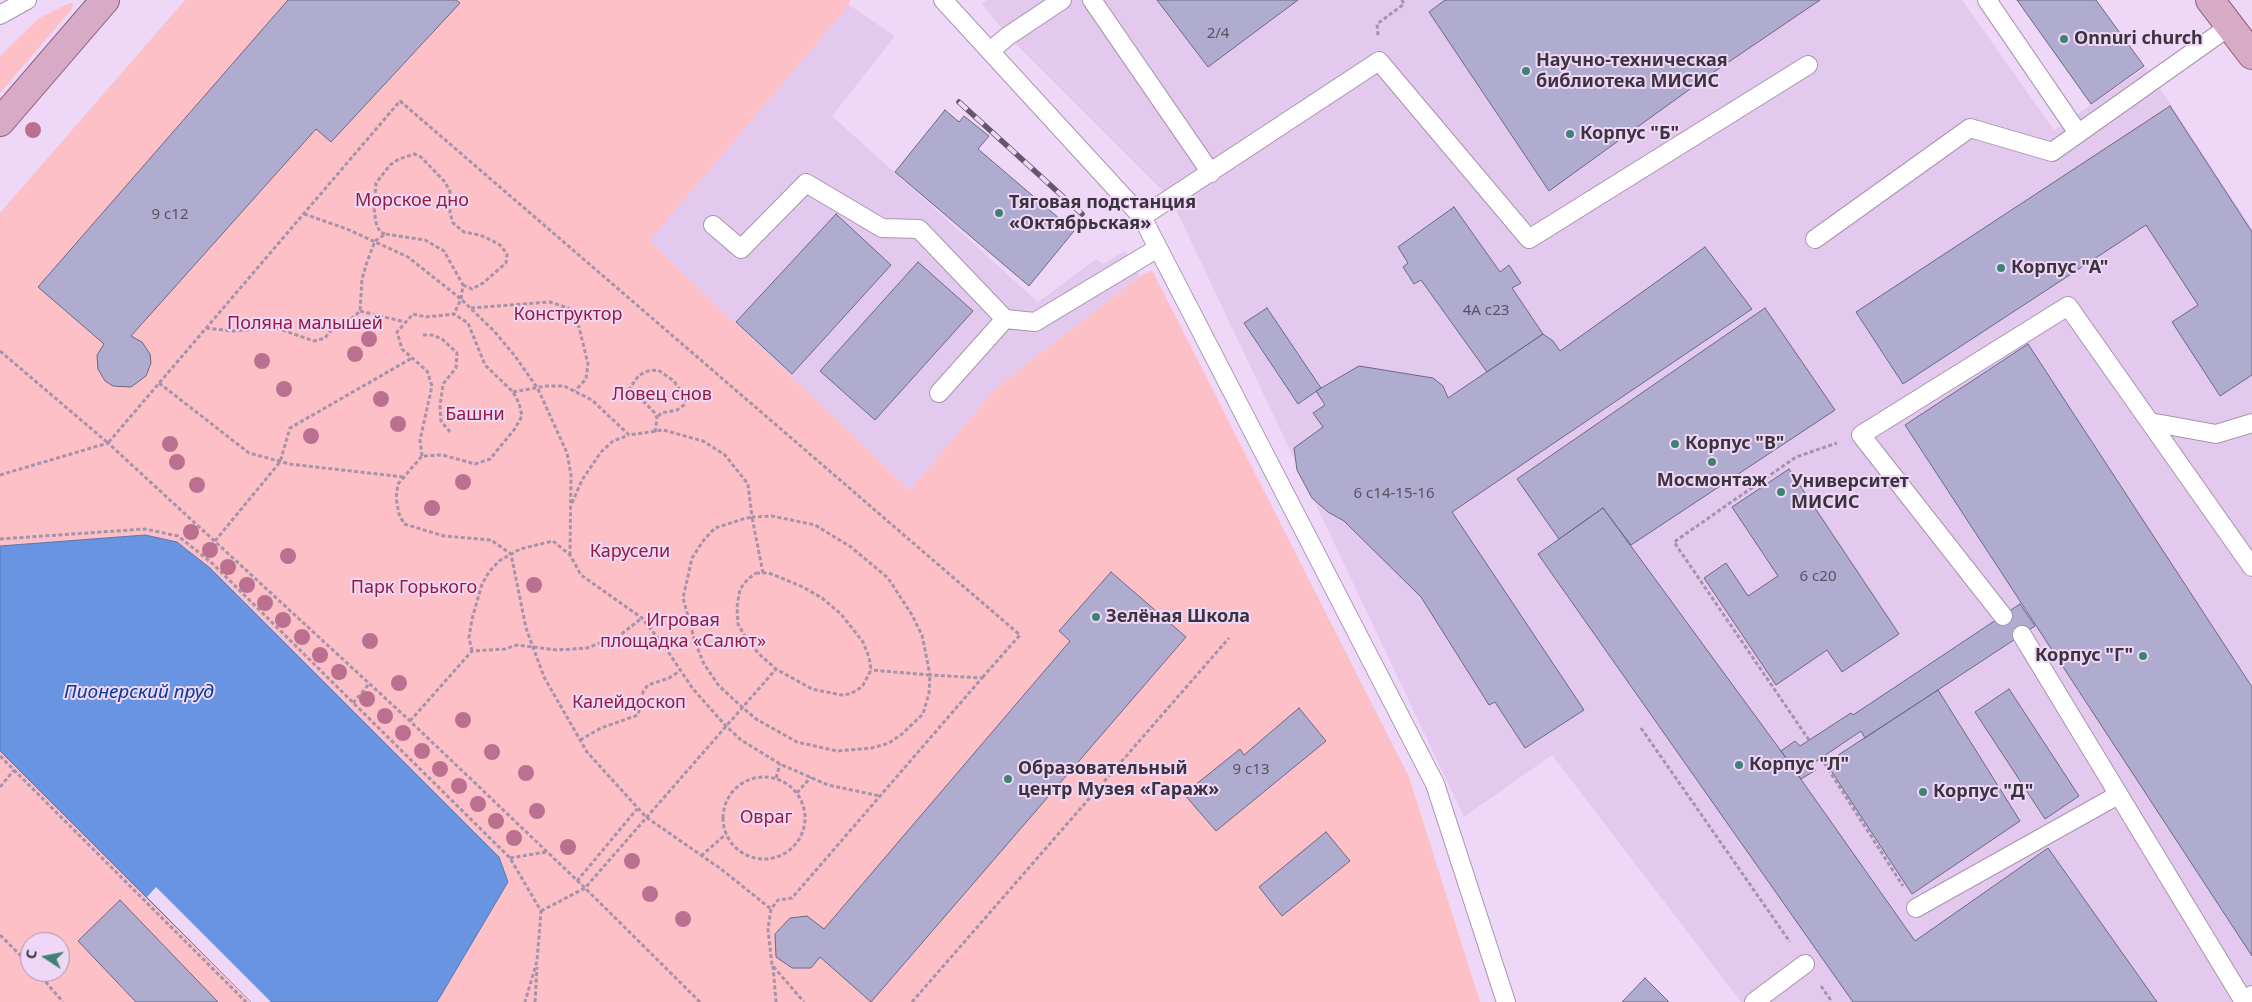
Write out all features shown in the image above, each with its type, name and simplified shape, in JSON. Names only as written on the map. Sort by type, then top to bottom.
[{"type":"main road","points":[[0,122],[105,0]]},
{"type":"main road","points":[[2210,0],[2252,55]]},
{"type":"lane","points":[[0,15],[27,0]]},
{"type":"lane","points":[[943,0],[1142,217],[1435,784],[1506,1002]]},
{"type":"lane","points":[[990,51],[1008,36],[1062,0]]},
{"type":"lane","points":[[1092,0],[1211,173]]},
{"type":"lane","points":[[1987,0],[2078,133]]},
{"type":"lane","points":[[1814,239],[1970,128],[2052,152],[2230,26]]},
{"type":"lane","points":[[1142,217],[1379,62],[1529,239],[1808,65]]},
{"type":"lane","points":[[713,225],[741,249],[806,183],[882,228],[919,229],[1005,318],[1036,322],[1158,248]]},
{"type":"lane","points":[[2003,616],[1861,435],[2068,306],[2252,567]]},
{"type":"lane","points":[[939,393],[1005,318]]},
{"type":"lane","points":[[2150,422],[2216,434],[2252,422]]},
{"type":"lane","points":[[2022,635],[2118,795],[2245,999]]},
{"type":"lane","points":[[1916,908],[2118,795]]},
{"type":"lane","points":[[1754,1002],[1805,964]]},
{"type":"path","points":[[1377,24],[1404,4],[1402,0]]},
{"type":"path","points":[[0,475],[108,444],[400,101],[1020,635],[792,898],[778,900],[772,909],[768,929],[776,1002]]},
{"type":"path","points":[[454,314],[462,299],[462,285],[444,251],[425,240],[380,232],[376,223],[376,183],[390,165],[399,159],[414,154],[421,157],[446,182],[450,192],[450,213],[453,223],[464,232],[491,240],[507,254],[506,263],[483,283],[472,289],[462,285]]},
{"type":"path","points":[[304,214],[375,241],[408,257],[462,299],[494,331],[538,389],[567,452],[571,475],[572,504],[570,555]]},
{"type":"path","points":[[206,328],[232,331],[268,326],[314,341],[325,338],[332,329],[349,321],[360,311],[362,278],[375,241],[385,234]]},
{"type":"path","points":[[471,308],[550,302],[568,308],[579,327],[588,364],[586,379],[576,391]]},
{"type":"path","points":[[360,311],[406,322]]},
{"type":"path","points":[[422,456],[420,440],[432,386],[427,371],[402,349],[397,332],[413,314],[426,317],[454,314],[468,323],[485,365],[512,392],[520,403],[522,416],[514,430],[490,459],[475,464],[442,455],[422,456],[398,484],[396,498],[398,514],[404,524],[444,536],[491,540],[511,554],[526,628],[544,677],[587,752],[646,816],[772,909]]},
{"type":"path","points":[[422,335],[432,335],[442,339],[457,353],[456,368],[443,384],[440,406],[441,421],[450,432]]},
{"type":"path","points":[[0,351],[108,444],[370,683],[577,880],[700,1002]]},
{"type":"path","points":[[215,541],[280,462],[290,428],[412,358]]},
{"type":"path","points":[[655,432],[657,418],[661,413],[677,410],[684,405],[685,398],[674,381],[658,370],[648,371],[639,375],[630,388],[654,412],[657,418]]},
{"type":"path","points":[[159,383],[249,453],[280,462],[403,477]]},
{"type":"path","points":[[512,392],[538,389],[546,386],[564,386],[592,400],[629,435]]},
{"type":"path","points":[[572,504],[582,480],[601,452],[613,440],[629,435],[663,430],[703,441],[725,455],[748,484],[763,573]]},
{"type":"path","points":[[1809,740],[1674,542],[1796,457],[1861,435]]},
{"type":"path","points":[[752,516],[772,516],[815,526],[852,547],[888,578],[912,615],[924,644],[930,675],[929,693],[923,714],[902,734],[889,743],[872,748],[838,751],[797,742],[756,719],[719,686],[704,664],[695,642],[684,598],[692,558],[703,541],[715,528],[752,516]]},
{"type":"path","points":[[0,540],[145,529],[178,536],[212,563],[510,858],[541,912],[535,1002]]},
{"type":"path","points":[[472,651],[469,638],[482,584],[489,572],[520,549],[553,541],[570,555],[581,575],[642,618],[693,689],[741,740],[780,764],[828,785],[880,796]]},
{"type":"path","points":[[756,573],[763,573],[782,578],[803,587],[822,598],[841,614],[863,642],[870,657],[872,670],[862,687],[850,694],[812,689],[776,669],[747,640],[738,624],[737,607],[740,589],[756,573]]},
{"type":"path","points":[[410,721],[472,651],[505,649],[518,645],[557,650],[586,648],[619,636],[642,618]]},
{"type":"path","points":[[912,1002],[1229,638]]},
{"type":"path","points":[[541,912],[585,888],[725,725],[776,669]]},
{"type":"path","points":[[872,670],[982,678]]},
{"type":"path","points":[[580,740],[601,728],[638,715],[642,692],[648,685],[668,678],[680,671]]},
{"type":"path","points":[[353,703],[370,683]]},
{"type":"path","points":[[1641,728],[1832,1002]]},
{"type":"path","points":[[0,756],[246,1002]]},
{"type":"path","points":[[1821,758],[1916,908]]},
{"type":"path","points":[[776,778],[780,764]]},
{"type":"path","points":[[0,787],[14,770]]},
{"type":"path","points":[[762,776],[776,778],[788,784],[797,793],[804,806],[803,834],[795,846],[784,855],[770,859],[756,859],[743,854],[732,845],[722,821],[723,808],[728,795],[749,779],[762,776]]},
{"type":"path","points":[[797,793],[811,777]]},
{"type":"path","points":[[577,880],[638,808]]},
{"type":"path","points":[[701,856],[726,834]]},
{"type":"path","points":[[510,858],[547,852]]},
{"type":"path","points":[[0,935],[20,955]]},
{"type":"path","points":[[524,1002],[537,961]]},
{"type":"path","points":[[772,965],[804,1002]]},
{"type":"path","points":[[46,982],[63,1002]]},
{"type":"shaded area","name":"Университет МИСИС","points":[[987,0],[1962,0],[2054,130],[2146,67],[2252,229],[2252,1002],[1741,1002],[1552,755],[1464,817],[1171,199],[1008,36],[982,4]]},
{"type":"shaded area","points":[[849,5],[895,36],[832,116],[1038,302],[1096,259],[1103,264],[1125,251],[1140,276],[996,388],[910,490],[648,241]]},
{"type":"green space","name":"Парк Горького","points":[[185,0],[850,0],[849,5],[649,241],[910,490],[996,388],[1140,276],[1152,270],[1409,777],[1480,1002],[0,1002],[0,213]]},
{"type":"green space","points":[[73,3],[72,9],[0,93],[0,56],[39,18]]},
{"type":"water","name":"Пионерский пруд","points":[[145,535],[177,542],[210,568],[499,857],[508,882],[437,1002],[251,1002],[0,751],[0,546]]},
{"type":"pier","points":[[156,887],[271,1002],[251,1002],[147,897]]},
{"type":"building","points":[[288,0],[456,0],[460,3],[331,142],[316,129],[131,336],[142,342],[150,354],[151,363],[146,376],[131,387],[113,386],[105,381],[98,369],[97,355],[104,344],[38,287]]},
{"type":"building","points":[[1157,0],[1298,0],[1208,67]]},
{"type":"building","name":"Корпус \"Б\"","points":[[1445,0],[1820,0],[1708,76],[1549,191],[1429,12]]},
{"type":"building","points":[[2017,0],[2096,0],[2144,66],[2091,104]]},
{"type":"building","name":"Корпус \"А\"","points":[[2170,106],[2252,232],[2252,375],[2220,396],[2172,322],[2198,305],[2146,225],[1903,384],[1856,312]]},
{"type":"building","name":"Тяговая подстанция «Октябрьская»","points":[[945,110],[959,122],[964,116],[989,136],[978,149],[1074,231],[1029,286],[895,172]]},
{"type":"building","points":[[1454,207],[1500,272],[1509,265],[1521,283],[1512,288],[1543,334],[1487,372],[1421,280],[1414,284],[1403,267],[1408,263],[1398,247]]},
{"type":"building","points":[[836,214],[891,265],[792,374],[736,322]]},
{"type":"building","points":[[1705,247],[1752,309],[1452,512],[1584,710],[1525,748],[1495,702],[1489,705],[1421,597],[1344,521],[1328,512],[1312,498],[1297,470],[1294,448],[1323,427],[1313,413],[1325,405],[1316,391],[1359,366],[1433,378],[1443,386],[1448,398],[1543,334],[1553,341],[1560,351]]},
{"type":"building","points":[[918,262],[973,311],[875,420],[820,371]]},
{"type":"building","points":[[1267,308],[1321,388],[1298,404],[1244,323]]},
{"type":"building","name":"Корпус \"В\"","points":[[1765,308],[1835,410],[1631,545],[1603,508],[1559,539],[1517,479]]},
{"type":"building","name":"Корпус \"Г\"","points":[[2028,344],[2252,687],[2252,956],[1905,425]]},
{"type":"building","points":[[1789,469],[1899,634],[1842,672],[1827,650],[1776,685],[1704,578],[1726,563],[1748,596],[1778,576],[1732,507]]},
{"type":"building","name":"Корпус \"Л\"","points":[[1603,508],[1781,751],[1915,941],[2048,848],[2157,1002],[1853,1002],[1538,554]]},
{"type":"building","name":"Образовательный центр Музея «Гараж»","points":[[1111,572],[1186,637],[871,1002],[820,957],[811,968],[792,968],[776,957],[775,934],[790,918],[807,916],[824,929],[1070,641],[1059,631]]},
{"type":"building","points":[[2020,604],[2035,626],[1865,738],[1861,731],[1812,764],[1816,770],[1801,779],[1781,751],[1795,741],[1800,746],[1851,713],[1853,715]]},
{"type":"building","points":[[2009,689],[2079,796],[2045,819],[1975,712]]},
{"type":"building","name":"Корпус \"Д\"","points":[[1938,690],[2020,821],[1912,894],[1826,763]]},
{"type":"building","points":[[1299,708],[1326,741],[1216,831],[1184,794],[1240,749],[1244,755]]},
{"type":"building","points":[[1326,832],[1350,861],[1282,916],[1259,887]]},
{"type":"building","points":[[120,900],[218,1002],[136,1002],[78,941]]},
{"type":"building","points":[[1645,978],[1669,1002],[1622,1002]]},
{"type":"railway","points":[[959,102],[1082,214]]},
{"type":"place","name":"Onnuri church","points":[[2064,39]]},
{"type":"place","name":"Научно-техническая библиотека МИСИС","points":[[1526,71]]},
{"type":"place","name":"Корпус \"Б\"","points":[[1570,134]]},
{"type":"place","name":"Тяговая подстанция «Октябрьская»","points":[[999,213]]},
{"type":"place","name":"Корпус \"А\"","points":[[2001,268]]},
{"type":"place","name":"Корпус \"В\"","points":[[1675,444]]},
{"type":"place","name":"Мосмонтаж","points":[[1712,462]]},
{"type":"place","name":"Университет МИСИС","points":[[1781,492]]},
{"type":"place","name":"Зелёная Школа","points":[[1096,617]]},
{"type":"place","name":"Корпус \"Г\"","points":[[2143,656]]},
{"type":"place","name":"Корпус \"Л\"","points":[[1739,765]]},
{"type":"place","name":"Образовательный центр Музея «Гараж»","points":[[1008,779]]},
{"type":"place","name":"Корпус \"Д\"","points":[[1923,792]]},
{"type":"park label","name":"Морское дно","points":[[412,201]]},
{"type":"park label","name":"Конструктор","points":[[568,315]]},
{"type":"park label","name":"Поляна малышей","points":[[305,324]]},
{"type":"park label","name":"Ловец снов","points":[[662,395]]},
{"type":"park label","name":"Башни","points":[[475,415]]},
{"type":"park label","name":"Карусели","points":[[630,552]]},
{"type":"park label","name":"Игровая площадка «Салют»","points":[[683,631]]},
{"type":"park label","name":"Калейдоскоп","points":[[629,703]]},
{"type":"park label","name":"Овраг","points":[[766,818]]}]
